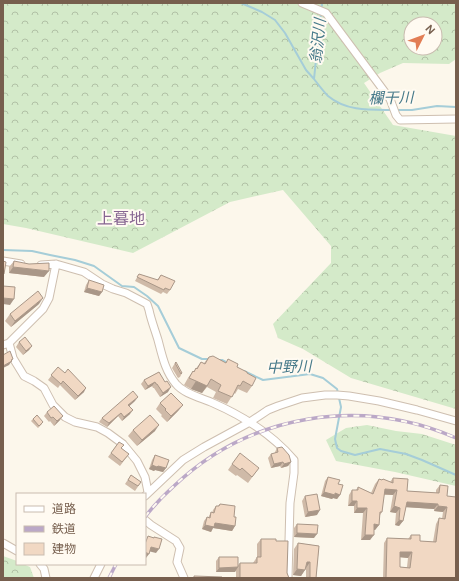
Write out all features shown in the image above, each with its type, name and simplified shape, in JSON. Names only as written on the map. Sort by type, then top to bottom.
[{"type":"street","points":[[302,3],[326,13],[390,99],[396,115],[400,120],[456,119]]},
{"type":"street","points":[[3,261],[24,265],[56,264],[84,272],[102,284],[114,290],[126,293],[147,304],[164,362],[169,375],[177,386],[194,396],[213,403],[259,427],[287,452],[294,460],[294,474],[290,503],[288,578]]},
{"type":"street","points":[[56,264],[49,298],[43,309],[6,344],[24,376],[44,388],[53,405],[65,417],[75,422],[97,427],[108,433],[122,444],[138,461],[145,477],[147,494]]},
{"type":"street","points":[[147,494],[183,460],[250,422],[268,410],[302,398],[325,395],[349,396],[379,401],[456,421]]},
{"type":"street","points":[[146,521],[176,542],[180,548],[177,562],[184,578]]},
{"type":"street","points":[[3,543],[16,550]]},
{"type":"street","points":[[41,565],[44,569],[46,578]]},
{"type":"street","points":[[94,578],[100,565]]},
{"type":"green space","points":[[3,3],[456,3],[456,59],[449,64],[403,63],[380,73],[364,83],[393,125],[456,136],[456,409],[351,378],[303,349],[278,338],[273,324],[331,263],[331,246],[283,190],[230,202],[133,253],[3,224]]},
{"type":"green space","points":[[367,425],[396,431],[422,434],[456,445],[456,486],[395,472],[336,461],[326,440],[346,428]]},
{"type":"green space","points":[[3,556],[16,561],[16,565],[25,565],[30,567],[34,578],[3,578]]},
{"type":"building","points":[[3,261],[6,262],[4,274],[3,273]]},
{"type":"building","points":[[14,261],[29,264],[49,263],[49,271],[13,267]]},
{"type":"building","points":[[139,274],[158,280],[161,275],[175,281],[170,290],[165,288],[164,290],[137,277]]},
{"type":"building","points":[[89,280],[104,285],[102,292],[87,288]]},
{"type":"building","points":[[3,286],[15,287],[14,299],[3,298]]},
{"type":"building","points":[[38,291],[43,298],[15,321],[10,314]]},
{"type":"building","points":[[25,337],[32,346],[26,351],[19,342]]},
{"type":"building","points":[[10,351],[13,359],[3,366],[3,355]]},
{"type":"building","points":[[213,356],[226,363],[228,359],[238,364],[237,367],[256,378],[252,386],[243,381],[240,386],[238,385],[232,397],[218,391],[221,385],[211,379],[207,386],[189,378],[201,362],[205,364],[209,357]]},
{"type":"building","points":[[176,362],[182,373],[181,374],[175,363]]},
{"type":"building","points":[[58,367],[65,373],[68,369],[86,388],[78,396],[63,381],[61,384],[51,375]]},
{"type":"building","points":[[159,372],[165,382],[167,381],[171,387],[163,393],[155,382],[148,386],[144,380]]},
{"type":"building","points":[[133,391],[138,397],[128,405],[133,410],[124,417],[121,413],[109,423],[102,418]]},
{"type":"building","points":[[171,393],[183,405],[171,416],[160,403]]},
{"type":"building","points":[[54,406],[63,416],[57,421],[53,417],[51,418],[47,412]]},
{"type":"building","points":[[37,415],[43,422],[39,426],[33,419]]},
{"type":"building","points":[[150,415],[159,425],[142,440],[133,430]]},
{"type":"building","points":[[119,442],[124,445],[121,448],[129,454],[122,462],[111,453]]},
{"type":"building","points":[[282,447],[289,455],[291,462],[274,464],[271,454],[278,452],[277,448]]},
{"type":"building","points":[[240,453],[259,468],[252,477],[242,468],[240,470],[232,464]]},
{"type":"building","points":[[155,455],[169,460],[166,468],[152,465]]},
{"type":"building","points":[[131,475],[141,482],[138,486],[128,480]]},
{"type":"building","points":[[328,477],[340,480],[338,484],[343,485],[340,495],[324,492]]},
{"type":"building","points":[[393,478],[408,479],[407,491],[439,493],[440,485],[448,486],[447,496],[456,497],[456,578],[386,578],[387,538],[411,539],[411,535],[420,535],[420,541],[436,542],[439,518],[445,519],[447,507],[438,506],[438,504],[407,502],[403,521],[399,520],[400,508],[394,506],[397,490],[385,489],[379,525],[374,524],[374,535],[365,535],[367,508],[357,508],[357,501],[352,501],[352,490],[358,490],[358,487],[373,494],[379,479],[393,483]],"holes":[[[400,552],[412,552],[410,568],[400,567]]]},
{"type":"building","points":[[317,494],[320,510],[308,512],[305,496]]},
{"type":"building","points":[[220,504],[235,506],[235,526],[215,523],[214,527],[205,525],[207,517],[210,518],[211,512],[214,513],[216,506],[219,506]]},
{"type":"building","points":[[297,524],[318,525],[317,534],[297,533]]},
{"type":"building","points":[[148,536],[162,539],[159,549],[151,547],[149,554],[146,552],[146,541]]},
{"type":"building","points":[[261,539],[288,541],[287,573],[289,578],[240,578],[240,563],[257,563],[257,557],[261,557]]},
{"type":"building","points":[[298,543],[319,546],[316,578],[310,578],[310,562],[307,562],[305,570],[297,569]]},
{"type":"building","points":[[219,557],[238,557],[238,567],[219,568]]},
{"type":"building","points":[[194,576],[222,577],[222,578],[194,578]]},
{"type":"waterway","name":"欄干川","points":[[241,3],[262,12],[275,20],[285,33],[306,70],[314,79]]},
{"type":"waterway","name":"翁沢川","points":[[314,79],[322,3]]},
{"type":"waterway","name":"欄干川","points":[[314,79],[328,96],[342,105],[358,109],[391,110]]},
{"type":"waterway","name":"欄干川","points":[[396,110],[412,110],[437,106],[456,107]]},
{"type":"waterway","name":"中野川","points":[[3,250],[32,251],[75,260],[94,266],[122,286],[134,287],[158,306],[179,348],[202,359],[209,359]]},
{"type":"waterway","name":"中野川","points":[[219,360],[228,363]]},
{"type":"waterway","name":"中野川","points":[[244,371],[263,380],[310,374],[323,378],[337,389],[338,393]]},
{"type":"waterway","name":"中野川","points":[[339,398],[341,407],[335,439],[337,448],[341,451],[355,455],[380,449],[406,454],[456,475]]},
{"type":"railway","points":[[146,516],[170,489],[204,462],[237,442],[271,428],[308,419],[345,416],[382,418],[419,425],[456,438]]},
{"type":"railway","points":[[109,578],[116,565]]},
{"type":"district","name":"上暮地","points":[[121,218]]}]
